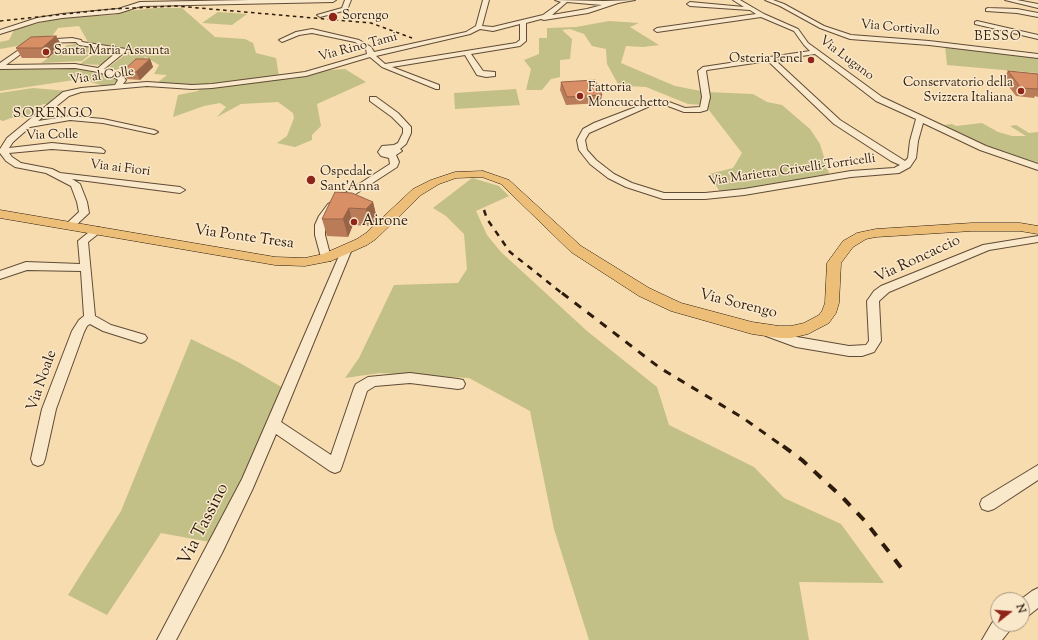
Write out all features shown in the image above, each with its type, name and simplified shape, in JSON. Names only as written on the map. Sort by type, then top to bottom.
[{"type":"main road","name":"Via Ponte Tresa","points":[[0,214],[275,261],[305,262],[326,258],[371,236],[426,186],[455,174],[477,173],[498,178],[513,188],[540,215]]},
{"type":"main road","name":"Via Sorengo","points":[[540,215],[576,249],[658,299],[676,307],[717,319],[765,331],[779,332],[808,328],[824,319],[832,303],[834,263],[848,244],[862,236],[876,233],[972,227],[1020,227],[1038,230]]},
{"type":"street","points":[[0,32],[37,20],[62,16],[119,11],[140,4],[333,0]]},
{"type":"street","points":[[320,15],[346,9],[348,0]]},
{"type":"street","points":[[486,0],[479,27],[493,29],[551,13],[562,0],[595,3],[632,0]]},
{"type":"street","name":"Via Lugano","points":[[736,0],[762,16],[796,30],[806,44],[879,99],[983,148],[1038,167]]},
{"type":"street","name":"Via Cortivallo","points":[[768,0],[782,5],[822,27],[850,37],[920,42],[1038,56]]},
{"type":"street","points":[[1008,0],[1038,6]]},
{"type":"street","points":[[533,19],[565,16],[616,2]]},
{"type":"street","points":[[690,4],[751,10]]},
{"type":"street","points":[[988,10],[1017,11],[1038,15]]},
{"type":"street","name":"Via Lugano","points":[[657,30],[762,16]]},
{"type":"street","points":[[384,66],[522,43],[523,21]]},
{"type":"street","points":[[977,23],[1038,37]]},
{"type":"street","name":"Via Rino Tami","points":[[212,86],[306,74],[371,55],[463,35],[479,27]]},
{"type":"street","points":[[282,40],[302,32],[317,31],[365,44],[369,48],[371,55],[384,66],[436,87]]},
{"type":"street","points":[[0,66],[28,46],[44,41],[72,40],[79,41],[79,43],[124,50],[99,70]]},
{"type":"street","points":[[466,52],[480,73],[486,75],[492,74]]},
{"type":"street","points":[[769,58],[816,52]]},
{"type":"street","points":[[769,58],[837,122],[894,159],[907,165],[912,158],[914,141],[920,119]]},
{"type":"street","name":"Via Marietta Crivelli-Torricelli","points":[[769,58],[704,68],[702,71],[706,83],[705,105],[700,110],[684,110],[668,104],[649,104],[586,131],[582,136],[583,150],[593,162],[611,176],[629,186],[663,196],[705,196],[747,192],[851,174],[896,171],[907,165]]},
{"type":"street","points":[[0,66],[75,66],[99,70],[121,78],[122,80],[117,87]]},
{"type":"street","name":"Via al Colle","points":[[3,151],[10,140],[69,93],[147,84],[192,87],[212,86]]},
{"type":"street","points":[[326,258],[320,235],[320,225],[324,216],[331,206],[394,165],[394,151],[403,142],[407,133],[407,127],[395,115],[373,99]]},
{"type":"street","points":[[27,126],[70,118],[102,121],[154,132]]},
{"type":"street","name":"Via Colle","points":[[3,151],[52,146],[100,151]]},
{"type":"street","points":[[3,151],[9,159],[18,164],[56,174],[75,184],[82,202],[84,214],[70,225]]},
{"type":"street","name":"Via ai Fiori","points":[[56,174],[180,190]]},
{"type":"street","points":[[98,230],[83,242],[90,318],[107,328],[142,338]]},
{"type":"street","name":"Via Roncaccio","points":[[765,331],[796,342],[818,346],[849,351],[862,351],[870,349],[874,341],[873,301],[878,294],[885,289],[987,247],[1038,239]]},
{"type":"street","name":"Via Tassino","points":[[166,640],[216,547],[248,483],[347,249]]},
{"type":"street","points":[[0,275],[26,266],[86,268]]},
{"type":"street","name":"Via Noale","points":[[38,459],[49,409],[70,352],[78,331],[83,323],[90,318]]},
{"type":"street","points":[[273,424],[335,466],[361,388],[373,381],[410,378],[458,384]]},
{"type":"street","points":[[988,504],[1038,472]]},
{"type":"street","points":[[1030,604],[1038,597]]},
{"type":"shaded area","points":[[155,8],[182,8],[215,37],[245,39],[253,43],[256,53],[276,58],[279,76],[291,79],[330,70],[345,69],[366,82],[317,104],[321,126],[312,135],[312,140],[295,147],[277,143],[287,136],[294,118],[293,113],[278,102],[241,104],[217,117],[226,107],[220,103],[204,106],[173,117],[178,95],[198,91],[203,85],[157,83],[167,75],[154,74],[159,65],[144,56],[150,66],[128,67],[110,71],[109,67],[131,50],[139,53],[131,49],[88,42],[79,26],[58,28],[53,35],[23,45],[0,49],[0,42],[9,40],[14,30],[43,22],[69,17],[114,15],[128,11]]},
{"type":"shaded area","points":[[218,12],[247,14],[232,25],[202,23]]},
{"type":"shaded area","points":[[609,21],[639,23],[630,27],[659,45],[643,47],[626,46],[621,63],[675,86],[706,92],[753,94],[767,102],[782,105],[810,129],[820,144],[830,177],[722,195],[709,174],[733,168],[742,153],[705,105],[688,104],[646,87],[618,84],[607,64],[606,49],[592,46],[584,34],[570,29],[562,30],[572,39],[570,59],[560,60],[560,77],[551,79],[542,90],[526,90],[531,69],[524,60],[539,54],[539,38],[547,38],[547,28],[576,27]]},
{"type":"shaded area","points":[[80,44],[79,46],[89,46],[88,48],[111,49],[107,53],[116,53],[102,65],[80,64],[95,53],[93,52],[82,61],[41,63],[67,45]]},
{"type":"shaded area","points":[[945,46],[1038,57],[1038,73],[947,65]]},
{"type":"shaded area","points":[[71,67],[115,78],[118,81],[112,85],[101,85],[81,79],[0,91],[0,68]]},
{"type":"shaded area","points":[[33,88],[68,91],[51,104],[43,104],[26,117],[11,118],[3,121],[0,120],[0,93]]},
{"type":"shaded area","points":[[516,89],[520,105],[455,109],[454,93]]},
{"type":"shaded area","points":[[918,114],[944,125],[952,124],[956,126],[982,123],[998,132],[1012,136],[1026,136],[1010,126],[1016,125],[1029,133],[1038,132],[1038,167],[983,148]]},
{"type":"shaded area","points":[[472,178],[499,186],[509,196],[476,211],[487,235],[501,252],[587,331],[657,387],[669,425],[754,467],[784,498],[841,524],[884,583],[799,582],[809,640],[589,640],[554,529],[530,411],[469,378],[380,373],[345,378],[359,358],[394,285],[458,283],[467,269],[464,234],[446,216],[433,208]]},
{"type":"shaded area","points":[[191,339],[238,362],[285,389],[215,543],[161,533],[107,615],[68,595],[121,511]]},
{"type":"building","points":[[56,36],[42,48],[16,48],[31,37]]},
{"type":"building","points":[[136,59],[150,59],[136,72],[123,71]]},
{"type":"building","points":[[1008,71],[1038,74],[1038,89],[1021,88]]},
{"type":"building","points":[[595,80],[602,95],[567,97],[561,82]]},
{"type":"building","points":[[335,192],[352,193],[373,202],[366,209],[349,208],[343,219],[322,219]]},
{"type":"railway","points":[[0,21],[112,9],[176,6],[371,23],[412,38]]},
{"type":"railway","points":[[484,210],[487,219],[510,252],[563,294]]},
{"type":"railway","points":[[562,293],[660,368],[743,418],[784,447]]},
{"type":"railway","points":[[783,446],[802,460],[844,499],[865,521],[906,574]]},
{"type":"place","name":"Sorengo","points":[[333,17]]},
{"type":"place","name":"Santa Maria Assunta","points":[[46,52]]},
{"type":"place","name":"Osteria Penel","points":[[811,60]]},
{"type":"place","name":"Conservatorio della Svizzera Italiana","points":[[1021,91]]},
{"type":"place","name":"Fattoria Moncucchetto","points":[[580,96]]},
{"type":"place","name":"Ospedale Sant'Anna","points":[[311,180]]},
{"type":"place","name":"Airone","points":[[354,222]]},
{"type":"district","name":"BESSO","points":[[998,38]]},
{"type":"district","name":"SORENGO","points":[[53,115]]}]
